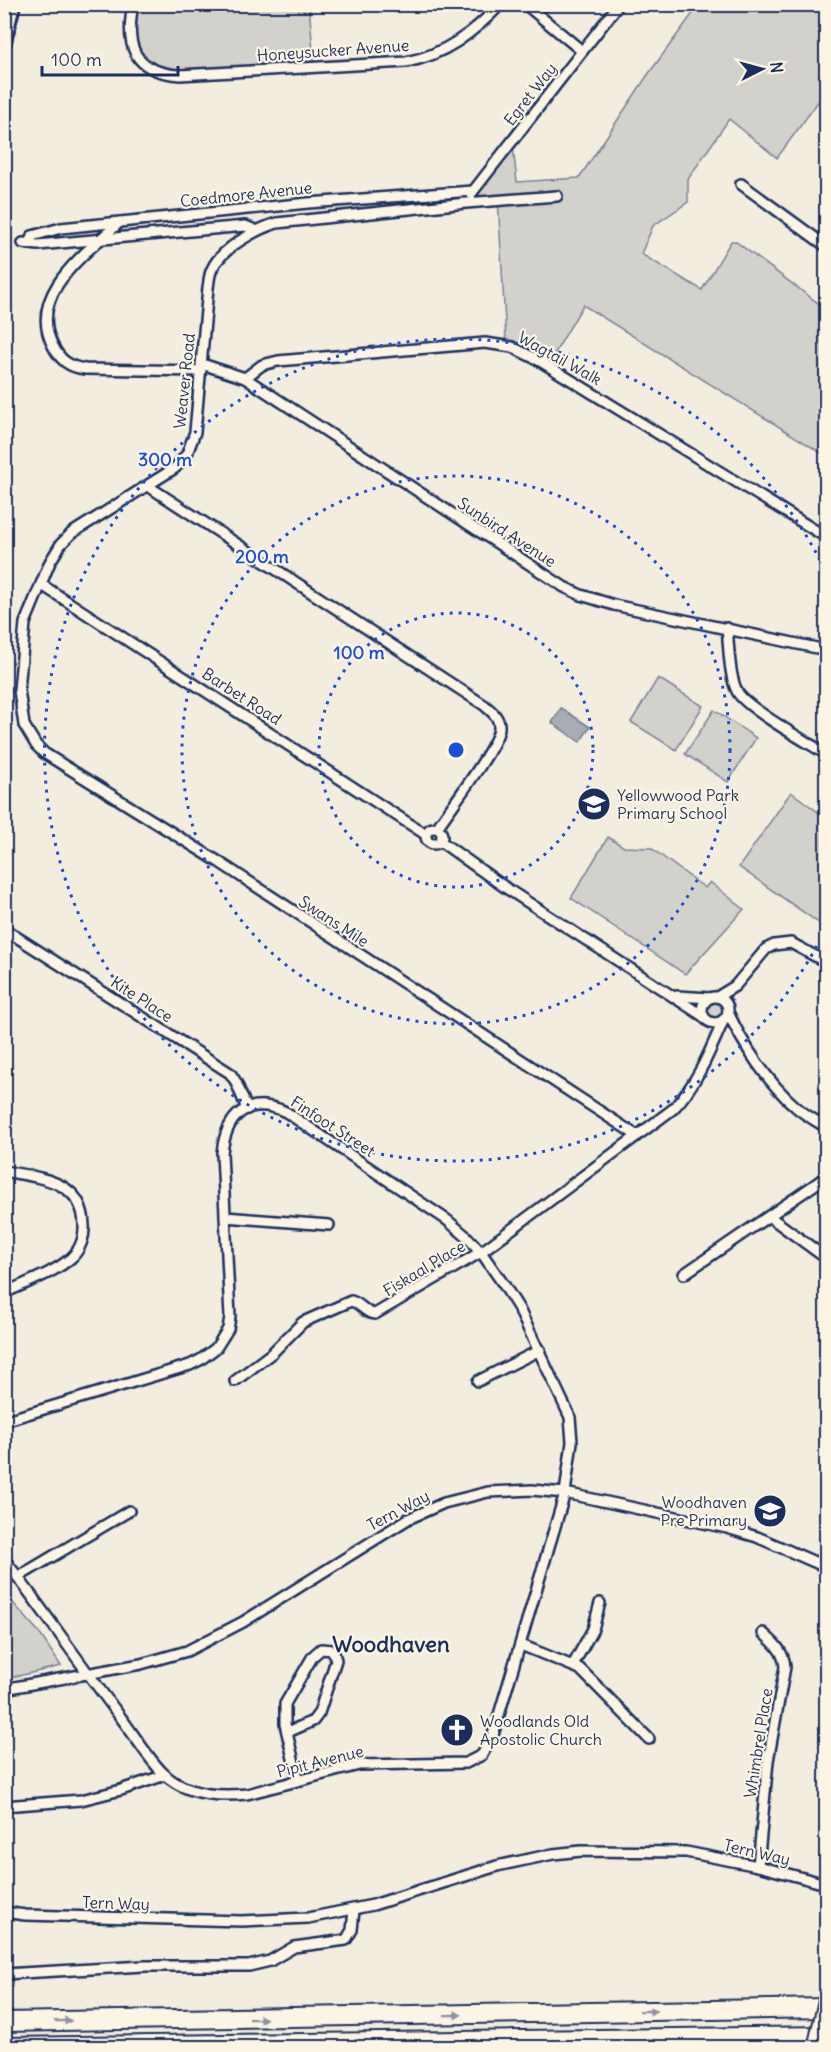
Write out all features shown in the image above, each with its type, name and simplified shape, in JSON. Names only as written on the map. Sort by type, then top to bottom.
[{"type":"highway","points":[[4,2022],[826,2008]]},
{"type":"highway","points":[[4,2047],[826,2036]]},
{"type":"highway","points":[[104,2048],[141,2045]]},
{"type":"street","name":"Honeysucker Avenue","points":[[133,4],[129,29],[132,50],[146,66],[180,75],[406,62],[422,59],[435,55],[456,42],[478,26],[501,4]]},
{"type":"street","points":[[525,4],[582,51]]},
{"type":"street","name":"Egret Way","points":[[466,203],[620,4]]},
{"type":"street","points":[[741,184],[826,246]]},
{"type":"street","name":"Coedmore Avenue","points":[[101,239],[26,244],[32,236],[62,228],[308,203],[474,191]]},
{"type":"street","name":"Coedmore Avenue","points":[[208,288],[210,274],[216,263],[255,230],[277,223],[557,196]]},
{"type":"street","name":"Sunbird Avenue","points":[[120,222],[60,280],[51,296],[47,309],[46,328],[58,357],[70,366],[85,369],[201,368],[245,378],[564,587],[581,595],[826,650]]},
{"type":"street","points":[[101,239],[245,226],[255,230]]},
{"type":"street","name":"Weaver Road","points":[[24,725],[19,690],[22,640],[26,623],[50,562],[66,539],[148,486],[182,462],[187,454],[195,432],[208,288]]},
{"type":"street","name":"Wagtail Walk","points":[[245,378],[262,365],[278,361],[485,343],[504,344],[540,361],[826,537]]},
{"type":"street","points":[[148,486],[484,705],[495,715],[499,728],[491,748],[437,828],[428,829],[425,834],[426,840],[431,843],[440,841],[506,888],[703,1016],[722,1019],[740,1038],[787,1098],[796,1107],[826,1127]]},
{"type":"street","name":"Barbet Road","points":[[42,585],[425,834]]},
{"type":"street","points":[[727,628],[733,681],[738,694],[750,705],[826,754]]},
{"type":"street","name":"Swans Mile","points":[[24,725],[36,745],[44,753],[219,862],[636,1135]]},
{"type":"street","points":[[437,828],[442,834],[440,841]]},
{"type":"street","name":"Kite Place","points":[[4,929],[230,1073],[247,1109]]},
{"type":"street","points":[[481,1252],[673,1109],[695,1079],[735,986],[766,949],[774,945],[791,943],[826,962]]},
{"type":"street","points":[[703,1016],[704,1004],[735,986]]},
{"type":"street","points":[[675,996],[713,998],[724,1001],[722,1019],[740,1038]]},
{"type":"street","name":"Finfoot Street","points":[[247,1109],[254,1106],[269,1106],[286,1112],[447,1220],[481,1252],[504,1285],[540,1350],[570,1417],[572,1442],[566,1493]]},
{"type":"street","points":[[4,1421],[190,1365],[216,1348],[228,1329],[230,1317],[222,1153],[225,1134],[237,1115],[247,1109]]},
{"type":"street","points":[[4,1171],[50,1180],[64,1186],[78,1202],[84,1225],[82,1240],[71,1258],[4,1293]]},
{"type":"street","points":[[684,1274],[826,1178]]},
{"type":"street","points":[[225,1217],[329,1225]]},
{"type":"street","points":[[770,1217],[826,1258]]},
{"type":"street","name":"Fiskaal Place","points":[[235,1382],[272,1353],[303,1322],[351,1301],[360,1304],[369,1313],[375,1314],[481,1252]]},
{"type":"street","points":[[478,1381],[540,1350]]},
{"type":"street","name":"Tern Way","points":[[4,1689],[169,1658],[201,1645],[243,1622],[408,1519],[464,1497],[510,1490],[566,1493],[727,1528],[757,1537],[826,1567]]},
{"type":"street","name":"Pipit Avenue","points":[[87,1673],[165,1775],[198,1792],[230,1796],[247,1794],[359,1765],[455,1764],[478,1758],[493,1735],[566,1493]]},
{"type":"street","points":[[18,1577],[129,1511]]},
{"type":"street","points":[[4,1559],[87,1673]]},
{"type":"street","points":[[573,1665],[593,1629],[600,1603]]},
{"type":"street","name":"Whimbrel Place","points":[[759,1866],[768,1761],[785,1667],[777,1645],[763,1633]]},
{"type":"street","points":[[521,1645],[573,1665],[586,1673],[649,1739]]},
{"type":"street","points":[[288,1732],[313,1720],[319,1713],[336,1660],[333,1650],[321,1649],[313,1656],[288,1697],[284,1711],[288,1732],[298,1780]]},
{"type":"street","points":[[4,1806],[81,1800],[121,1790],[165,1775]]},
{"type":"street","name":"Tern Way","points":[[4,1912],[25,1915],[242,1921],[308,1918],[354,1910],[497,1866],[562,1853],[603,1851],[687,1852],[759,1866],[826,1884]]},
{"type":"street","points":[[4,1974],[144,1966],[259,1964],[278,1957],[294,1947],[346,1940],[352,1930],[354,1910]]},
{"type":"street","points":[[814,2048],[826,1996]]},
{"type":"shaded area","points":[[137,5],[309,5],[314,63],[188,72],[165,70],[150,64],[139,56],[132,29]]},
{"type":"shaded area","points":[[699,5],[826,5],[826,91],[777,158],[729,119],[688,179],[688,202],[653,226],[641,254],[702,290],[731,241],[735,241],[826,309],[826,456],[583,305],[549,363],[506,341],[498,198],[481,199],[477,193],[513,147],[517,182],[579,178],[647,76]]},
{"type":"shaded area","points":[[658,678],[703,706],[676,750],[631,722]]},
{"type":"shaded area","points":[[561,708],[590,727],[580,742],[552,723]]},
{"type":"shaded area","points":[[714,710],[756,738],[728,782],[685,754]]},
{"type":"shaded area","points":[[791,792],[826,818],[826,928],[739,867]]},
{"type":"shaded area","points":[[608,837],[624,847],[651,848],[705,888],[710,882],[744,909],[685,974],[571,898]]},
{"type":"shaded area","points":[[714,1001],[720,1004],[723,1010],[720,1016],[714,1019],[708,1016],[705,1010],[708,1004]]},
{"type":"shaded area","points":[[5,1594],[38,1631],[61,1666],[5,1679]]},
{"type":"railway","points":[[4,73],[21,4]]},
{"type":"place","name":"Yellowwood Park Primary School","points":[[594,804]]},
{"type":"place","name":"Woodhaven Pre Primary","points":[[770,1511]]},
{"type":"place","name":"Woodlands Old Apostolic Church","points":[[457,1730]]},
{"type":"district","name":"Woodhaven","points":[[391,1644]]}]
